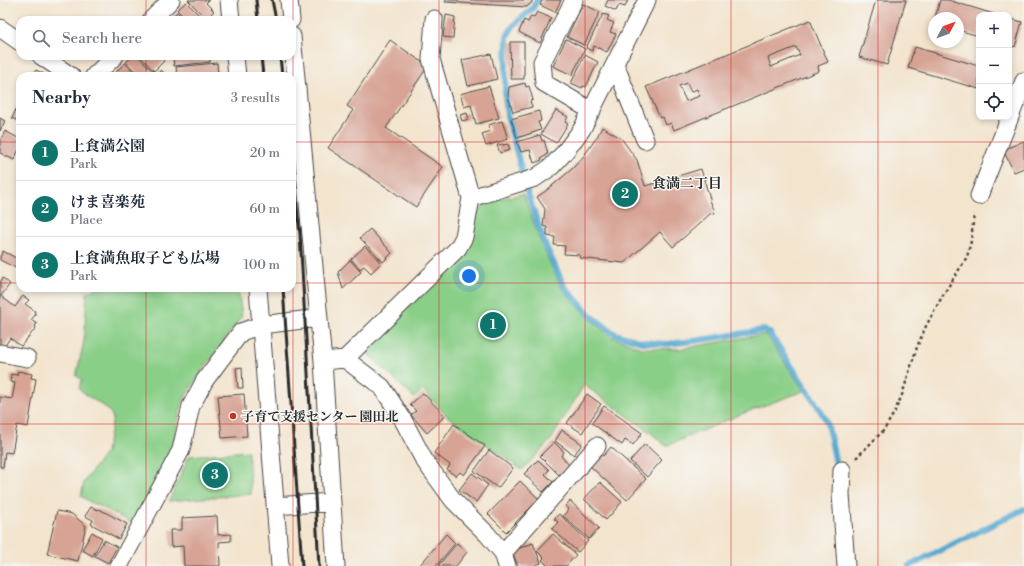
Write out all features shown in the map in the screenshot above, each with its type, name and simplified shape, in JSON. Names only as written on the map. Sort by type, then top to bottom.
[{"type":"street","points":[[155,16],[171,0]]},
{"type":"street","points":[[229,0],[231,16]]},
{"type":"street","points":[[289,0],[290,16]]},
{"type":"street","points":[[574,0],[542,62],[544,83],[592,111]]},
{"type":"street","points":[[471,198],[535,178],[551,167],[564,153],[582,129],[592,111],[647,0]]},
{"type":"street","points":[[323,361],[345,359],[458,248],[464,237],[471,198],[431,59],[434,19]]},
{"type":"street","points":[[0,28],[16,39]]},
{"type":"street","points":[[47,60],[65,72]]},
{"type":"street","points":[[98,72],[111,60]]},
{"type":"street","points":[[235,60],[237,72]]},
{"type":"street","points":[[294,60],[295,72]]},
{"type":"street","points":[[615,64],[645,140]]},
{"type":"street","points":[[296,78],[323,361],[336,566]]},
{"type":"street","points":[[979,196],[1024,81]]},
{"type":"street","points":[[255,292],[261,325],[280,566]]},
{"type":"street","points":[[119,566],[181,450],[191,406],[205,380],[241,332],[261,325],[319,318]]},
{"type":"street","points":[[0,352],[27,358]]},
{"type":"street","points":[[345,359],[382,387],[402,418],[424,460],[453,500],[486,534],[505,560],[597,446]]},
{"type":"street","points":[[842,470],[841,494],[846,566]]},
{"type":"street","points":[[275,506],[332,502]]},
{"type":"path","points":[[842,470],[884,430],[894,413],[902,395],[917,347],[926,326],[943,295],[967,257],[971,241],[973,215],[979,196]]},
{"type":"green space","points":[[523,194],[541,243],[561,287],[588,317],[612,337],[642,348],[679,349],[766,334],[804,391],[744,413],[666,446],[651,433],[584,385],[551,440],[522,470],[448,417],[423,390],[414,398],[364,350],[463,253],[471,242],[477,214],[487,201]]},
{"type":"green space","points":[[237,292],[239,294],[242,316],[185,397],[179,415],[173,448],[134,521],[131,523],[98,505],[91,503],[81,496],[84,482],[106,452],[113,418],[106,408],[79,389],[82,379],[76,376],[84,341],[87,293]]},
{"type":"green space","points":[[248,451],[251,494],[169,501],[189,456]]},
{"type":"building","points":[[188,0],[209,0],[206,3],[214,11],[209,16],[203,16]]},
{"type":"building","points":[[446,0],[532,0],[532,2],[527,7],[445,2]]},
{"type":"building","points":[[542,0],[561,0],[555,12],[540,5]]},
{"type":"building","points":[[608,0],[628,0],[625,7],[619,5],[616,11],[605,6]]},
{"type":"building","points":[[876,0],[906,0],[887,65],[859,57]]},
{"type":"building","points":[[940,0],[948,0],[987,12],[976,12],[976,35],[964,32],[964,12],[937,12]]},
{"type":"building","points":[[186,2],[200,16],[183,16],[177,10]]},
{"type":"building","points":[[583,4],[600,12],[584,45],[567,37]]},
{"type":"building","points":[[177,12],[181,16],[173,16]]},
{"type":"building","points":[[537,12],[551,18],[540,43],[519,32],[524,20],[528,22],[531,16],[534,17]]},
{"type":"building","points":[[603,14],[609,16],[607,20],[614,23],[610,32],[616,34],[607,52],[594,46],[592,51],[586,48]]},
{"type":"building","points":[[446,15],[455,17],[453,38],[443,37]]},
{"type":"building","points":[[1012,19],[1022,22],[1015,47],[1012,46]]},
{"type":"building","points":[[810,20],[828,62],[818,66],[819,71],[674,130],[671,123],[666,125],[663,117],[660,118],[646,87]],"holes":[[[796,47],[800,55],[771,67],[768,58]],[[687,83],[691,92],[697,89],[700,96],[686,101],[679,86]]]},
{"type":"building","points":[[566,39],[585,49],[572,75],[553,66]]},
{"type":"building","points":[[390,40],[428,66],[386,128],[443,167],[416,207],[328,148],[353,110],[347,106]]},
{"type":"building","points":[[510,42],[524,42],[524,79],[511,79]]},
{"type":"building","points":[[915,47],[976,65],[976,88],[908,68]]},
{"type":"building","points":[[491,54],[497,79],[468,86],[462,60]]},
{"type":"building","points":[[585,55],[598,62],[586,87],[583,86],[582,88],[571,83]]},
{"type":"building","points":[[128,60],[142,60],[153,72],[136,72],[126,62]]},
{"type":"building","points":[[144,60],[163,60],[164,61],[154,71]]},
{"type":"building","points":[[173,60],[210,60],[210,62],[174,66]]},
{"type":"building","points":[[125,63],[134,72],[116,72]]},
{"type":"building","points":[[217,63],[218,72],[177,72],[176,67]]},
{"type":"building","points":[[525,83],[526,87],[529,86],[533,100],[530,101],[532,107],[513,112],[508,96],[509,87]]},
{"type":"building","points":[[489,86],[499,118],[476,124],[471,105],[464,107],[460,94]]},
{"type":"building","points":[[16,110],[16,120],[12,118]]},
{"type":"building","points":[[556,110],[568,117],[565,122],[568,124],[556,143],[541,134]]},
{"type":"building","points":[[539,111],[541,121],[538,122],[541,130],[517,138],[511,119]]},
{"type":"building","points":[[467,113],[469,119],[462,121],[460,115]]},
{"type":"building","points":[[0,118],[5,121],[0,131]]},
{"type":"building","points":[[502,121],[508,139],[486,146],[482,134],[490,131],[488,125]]},
{"type":"building","points":[[602,127],[621,138],[637,160],[645,186],[701,169],[715,213],[710,214],[673,247],[660,232],[624,263],[579,258],[580,255],[564,254],[565,246],[554,245],[555,237],[547,236],[547,227],[543,226],[545,209],[537,197],[572,169],[583,157]]},
{"type":"building","points":[[5,131],[16,137],[16,156],[14,160],[0,153],[0,141]]},
{"type":"building","points":[[540,135],[542,141],[544,140],[548,154],[541,158],[542,160],[534,163],[530,150],[521,152],[517,142]]},
{"type":"building","points":[[1024,141],[1024,168],[1014,172],[1003,150]]},
{"type":"building","points":[[508,144],[510,150],[500,153],[497,145]]},
{"type":"building","points":[[370,229],[392,253],[383,262],[360,238]]},
{"type":"building","points":[[365,246],[381,263],[371,273],[364,266],[360,269],[351,259]]},
{"type":"building","points":[[3,251],[16,258],[16,268],[0,260]]},
{"type":"building","points":[[350,260],[361,272],[343,289],[338,272]]},
{"type":"building","points":[[3,278],[10,284],[1,296],[15,307],[23,296],[29,300],[25,304],[35,311],[34,313],[36,314],[31,320],[37,324],[35,326],[36,328],[21,346],[10,338],[4,347],[0,344],[0,282]]},
{"type":"building","points":[[242,367],[243,388],[238,388],[236,368]]},
{"type":"building","points":[[18,371],[32,374],[31,378],[36,379],[28,427],[17,425],[12,453],[5,452],[3,467],[0,467],[0,397],[12,399],[15,383],[10,382],[11,374],[17,375]]},
{"type":"building","points":[[423,393],[445,416],[427,433],[411,415],[416,411],[410,405]]},
{"type":"building","name":"子育て支援センター 園田北","points":[[244,394],[247,436],[222,438],[218,396]]},
{"type":"building","points":[[587,394],[601,404],[582,433],[567,423]]},
{"type":"building","points":[[604,406],[642,433],[633,445],[625,440],[622,445],[592,423]]},
{"type":"building","points":[[454,424],[485,446],[464,475],[460,472],[456,476],[447,470],[450,465],[434,453]]},
{"type":"building","points":[[562,430],[582,444],[574,455],[555,441]]},
{"type":"building","points":[[554,442],[564,452],[561,456],[569,465],[559,475],[540,456]]},
{"type":"building","points":[[645,444],[662,460],[647,477],[630,461]]},
{"type":"building","points":[[611,447],[646,479],[627,500],[590,466],[601,454],[603,456]]},
{"type":"building","points":[[489,450],[513,468],[498,488],[474,471]]},
{"type":"building","points":[[538,460],[549,470],[545,474],[553,482],[543,492],[524,474]]},
{"type":"building","points":[[472,473],[488,485],[476,502],[459,490]]},
{"type":"building","points":[[520,481],[539,499],[506,532],[488,514]]},
{"type":"building","points":[[600,482],[622,502],[606,520],[584,499]]},
{"type":"building","points":[[570,501],[599,528],[589,539],[563,516],[569,509],[565,506]]},
{"type":"building","points":[[91,507],[98,510],[99,509],[127,524],[119,539],[91,524],[93,520],[85,516]]},
{"type":"building","points":[[57,511],[72,514],[86,526],[78,561],[47,554]]},
{"type":"building","points":[[559,514],[588,541],[578,552],[552,529],[558,522],[554,519]]},
{"type":"building","points":[[217,516],[218,535],[231,534],[231,541],[219,542],[220,566],[184,566],[183,546],[171,547],[170,530],[182,530],[182,518]]},
{"type":"building","points":[[92,532],[102,538],[93,556],[82,550]]},
{"type":"building","points":[[446,534],[455,543],[436,566],[421,566],[420,565]]},
{"type":"building","points":[[553,534],[576,555],[566,566],[546,566],[547,565],[542,560],[544,558],[537,551]]},
{"type":"building","points":[[104,540],[117,547],[108,563],[95,556]]},
{"type":"building","points":[[457,543],[467,552],[456,566],[438,566]]},
{"type":"building","points":[[533,543],[541,563],[532,566],[518,566],[512,551]]},
{"type":"waterway","points":[[537,0],[533,8],[514,25],[507,36],[505,96],[507,115],[527,192],[544,242],[564,286],[590,315],[615,334],[642,342],[667,344],[764,330],[769,332],[826,420],[837,471]]},
{"type":"waterway","points":[[909,566],[1024,509]]},
{"type":"railway","points":[[256,0],[258,16]]},
{"type":"railway","points":[[272,0],[275,16]]},
{"type":"railway","points":[[261,60],[263,72]]},
{"type":"railway","points":[[280,60],[282,72]]},
{"type":"railway","points":[[296,200],[300,234],[319,566]]},
{"type":"railway","points":[[283,292],[302,566]]},
{"type":"place","name":"けま喜楽苑","points":[[625,194]]},
{"type":"place","name":"上食満公園","points":[[493,325]]},
{"type":"place","name":"子育て支援センター 園田北","points":[[233,416]]},
{"type":"place","name":"上食満魚取子ども広場","points":[[215,475]]},
{"type":"district","name":"食満二丁目","points":[[687,183]]}]
